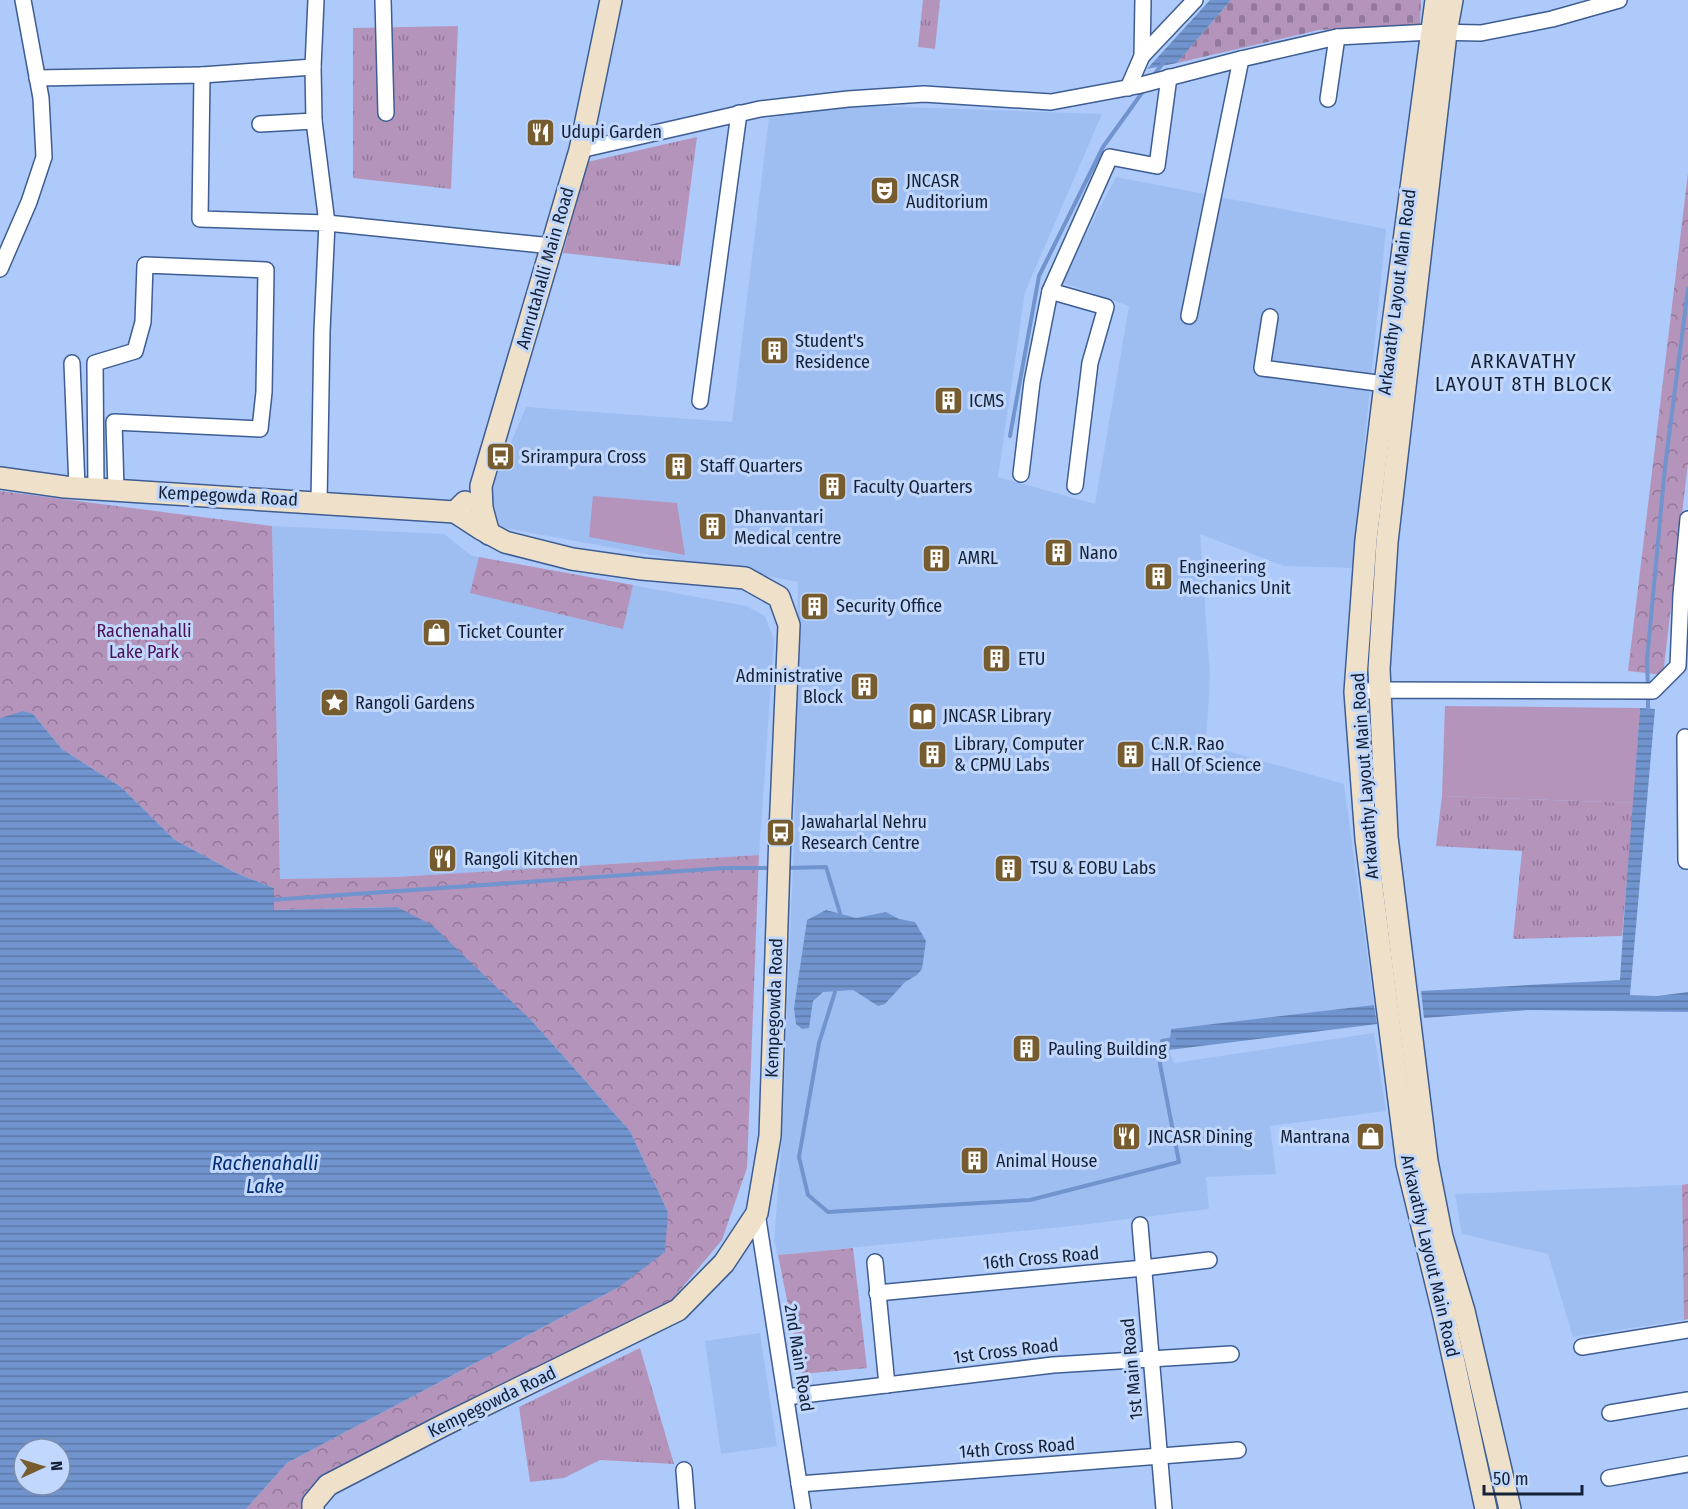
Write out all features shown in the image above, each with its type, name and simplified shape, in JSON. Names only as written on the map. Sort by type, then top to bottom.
[{"type":"main road","name":"Amrutahalli Main Road","points":[[489,534],[482,508],[480,486],[580,150],[611,0]]},
{"type":"main road","name":"Arkavathy Layout Main Road","points":[[1436,0],[1439,32],[1387,542],[1379,669],[1395,986],[1400,1027],[1407,1164],[1444,1316],[1485,1504]]},
{"type":"main road","name":"Arkavathy Layout Main Road","points":[[1395,986],[1366,839],[1355,692],[1366,540],[1385,384],[1439,32],[1452,0]]},
{"type":"main road","name":"Kempegowda Road","points":[[0,478],[96,488],[455,512],[505,542],[572,559],[642,569],[745,578],[779,597],[789,625],[770,1137],[757,1213],[724,1263],[678,1310],[328,1485],[313,1503],[313,1509]]},
{"type":"main road","points":[[455,512],[480,486]]},
{"type":"main road","name":"Arkavathy Layout Main Road","points":[[1400,1027],[1442,1237],[1464,1311],[1509,1502]]},
{"type":"main road","points":[[1485,1504],[1509,1502]]},
{"type":"street","points":[[0,269],[29,202],[44,157],[41,98],[23,0]]},
{"type":"street","points":[[316,0],[313,67],[314,121],[327,223],[318,502]]},
{"type":"street","points":[[383,0],[386,113]]},
{"type":"street","points":[[1133,87],[1142,56],[1143,0]]},
{"type":"street","points":[[1142,56],[1195,0]]},
{"type":"street","points":[[580,150],[760,109],[849,99],[924,94],[1052,102],[1133,87],[1337,37],[1439,32],[1481,33],[1552,18],[1619,0]]},
{"type":"street","points":[[1328,99],[1337,37]]},
{"type":"street","points":[[1189,316],[1241,59]]},
{"type":"street","points":[[37,78],[202,75],[313,67]]},
{"type":"street","points":[[202,75],[200,219],[327,223],[552,246]]},
{"type":"street","points":[[1021,474],[1032,382],[1050,291],[1110,157],[1156,166],[1167,78]]},
{"type":"street","points":[[700,401],[739,113]]},
{"type":"street","points":[[260,124],[314,121]]},
{"type":"street","points":[[95,422],[260,429],[264,392],[266,270],[145,265],[143,322],[135,351],[95,363],[95,422],[96,488]]},
{"type":"street","points":[[1050,291],[1106,307],[1090,363],[1075,486]]},
{"type":"street","points":[[1270,317],[1262,368],[1385,384]]},
{"type":"street","points":[[72,363],[96,488]]},
{"type":"street","points":[[96,488],[114,422]]},
{"type":"street","points":[[1355,692],[1381,690],[1653,691],[1683,667],[1681,595],[1688,519]]},
{"type":"street","points":[[1688,738],[1685,737],[1686,861],[1688,861]]},
{"type":"street","name":"2nd Main Road","points":[[757,1213],[803,1509]]},
{"type":"street","name":"1st Main Road","points":[[1140,1225],[1164,1509]]},
{"type":"street","name":"16th Cross Road","points":[[877,1293],[1209,1260]]},
{"type":"street","points":[[875,1262],[887,1385]]},
{"type":"street","points":[[1582,1347],[1688,1330]]},
{"type":"street","name":"1st Cross Road","points":[[786,1397],[1053,1365],[1231,1354]]},
{"type":"street","points":[[1610,1413],[1688,1400]]},
{"type":"street","name":"14th Cross Road","points":[[799,1484],[1238,1450]]},
{"type":"street","points":[[1609,1478],[1688,1464]]},
{"type":"street","points":[[684,1470],[687,1509]]},
{"type":"shaded area","points":[[845,105],[1102,114],[1025,292],[998,477],[1095,504],[1129,306],[1061,282],[1116,177],[1386,229],[1352,568],[1284,566],[1200,534],[1210,677],[1206,745],[1344,784],[1374,1005],[1171,1029],[1169,1050],[1174,1063],[1374,1033],[1386,1111],[1270,1126],[1276,1174],[1206,1177],[1209,1209],[1072,1226],[778,1255],[774,1241],[782,1139],[794,839],[798,582],[500,527],[490,492],[526,407],[732,422],[769,118]]},
{"type":"shaded area","points":[[272,526],[444,534],[472,556],[746,606],[765,616],[774,640],[759,855],[396,877],[280,879]]},
{"type":"shaded area","points":[[1682,1185],[1684,1320],[1573,1337],[1548,1254],[1462,1234],[1455,1194]]},
{"type":"shaded area","points":[[760,1333],[777,1446],[721,1454],[705,1341]]},
{"type":"green space","points":[[923,0],[940,0],[935,49],[918,47]]},
{"type":"green space","points":[[1231,0],[1421,0],[1420,25],[1319,30],[1177,63]]},
{"type":"green space","points":[[458,26],[451,189],[353,178],[353,28]]},
{"type":"green space","points":[[697,137],[680,266],[563,253],[587,162]]},
{"type":"green space","points":[[1688,173],[1688,463],[1663,675],[1628,671]]},
{"type":"green space","name":"Rachenahalli Lake Park","points":[[0,491],[272,526],[280,879],[396,877],[759,855],[747,1168],[722,1240],[670,1302],[317,1480],[302,1509],[246,1509],[287,1463],[619,1287],[668,1212],[630,1131],[533,1022],[397,907],[274,910],[274,888],[236,873],[175,840],[121,787],[62,749],[33,714],[0,718]]},
{"type":"green space","points":[[593,496],[677,503],[685,555],[589,537]]},
{"type":"green space","points":[[479,557],[633,585],[623,629],[470,593]]},
{"type":"green space","points":[[1445,706],[1640,708],[1634,803],[1442,796]]},
{"type":"green space","points":[[1442,796],[1634,803],[1622,936],[1513,939],[1522,851],[1436,846]]},
{"type":"green space","points":[[1688,1184],[1688,1319],[1684,1320],[1682,1185]]},
{"type":"green space","points":[[853,1248],[867,1368],[802,1374],[778,1255]]},
{"type":"green space","points":[[640,1348],[674,1464],[600,1460],[564,1478],[530,1482],[519,1407]]},
{"type":"water","points":[[1210,0],[1231,0],[1177,63],[1147,69]]},
{"type":"water","points":[[1640,708],[1655,709],[1630,995],[1657,996],[1688,992],[1688,1012],[1528,1010],[1424,1018],[1421,991],[1620,980]]},
{"type":"water","name":"Rachenahalli Lake","points":[[23,711],[33,714],[62,749],[121,787],[175,840],[236,873],[274,888],[274,910],[397,907],[432,925],[533,1022],[630,1131],[668,1212],[665,1252],[619,1287],[287,1463],[246,1509],[0,1509],[0,718]]},
{"type":"water","points":[[826,910],[856,918],[886,912],[899,919],[915,922],[926,941],[922,969],[905,982],[885,1004],[878,1006],[853,990],[823,992],[813,1001],[809,1028],[802,1029],[796,1024],[794,1008],[807,920]]},
{"type":"water","points":[[1374,1005],[1377,1024],[1169,1050],[1171,1029]]},
{"type":"waterway","points":[[1153,76],[1163,63]]},
{"type":"waterway","points":[[1010,436],[1039,276],[1103,147],[1144,90]]},
{"type":"waterway","points":[[1648,688],[1647,660],[1665,467],[1688,289]]},
{"type":"waterway","points":[[1648,695],[1648,712]]},
{"type":"waterway","points":[[785,868],[826,867],[840,913]]},
{"type":"waterway","points":[[270,900],[725,868],[771,868]]},
{"type":"waterway","points":[[835,992],[819,1043],[799,1157],[808,1195],[828,1212],[1030,1200],[1179,1162],[1160,1064],[1162,1041],[1174,1039]]},
{"type":"place","name":"Udupi Garden","points":[[540,132]]},
{"type":"place","name":"JNCASR Auditorium","points":[[885,191]]},
{"type":"place","name":"Student's Residence","points":[[774,351]]},
{"type":"place","name":"ICMS","points":[[948,401]]},
{"type":"place","name":"Srirampura Cross","points":[[500,457]]},
{"type":"place","name":"Staff Quarters","points":[[679,466]]},
{"type":"place","name":"Faculty Quarters","points":[[832,487]]},
{"type":"place","name":"Dhanvantari Medical centre","points":[[713,527]]},
{"type":"place","name":"Nano","points":[[1058,553]]},
{"type":"place","name":"AMRL","points":[[937,558]]},
{"type":"place","name":"Engineering Mechanics Unit","points":[[1158,577]]},
{"type":"place","name":"Security Office","points":[[815,606]]},
{"type":"place","name":"Ticket Counter","points":[[437,632]]},
{"type":"place","name":"ETU","points":[[997,659]]},
{"type":"place","name":"Administrative Block","points":[[864,686]]},
{"type":"place","name":"Rangoli Gardens","points":[[334,703]]},
{"type":"place","name":"JNCASR Library","points":[[922,716]]},
{"type":"place","name":"Library, Computer & CPMU Labs","points":[[933,754]]},
{"type":"place","name":"C.N.R. Rao Hall Of Science","points":[[1130,754]]},
{"type":"place","name":"Jawaharlal Nehru Research Centre","points":[[780,832]]},
{"type":"place","name":"Rangoli Kitchen","points":[[443,859]]},
{"type":"place","name":"TSU & EOBU Labs","points":[[1009,868]]},
{"type":"place","name":"Pauling Building","points":[[1027,1049]]},
{"type":"place","name":"JNCASR Dining","points":[[1127,1137]]},
{"type":"place","name":"Mantrana","points":[[1371,1137]]},
{"type":"place","name":"Animal House","points":[[975,1161]]},
{"type":"district","name":"ARKAVATHY LAYOUT 8TH BLOCK","points":[[1524,372]]}]
